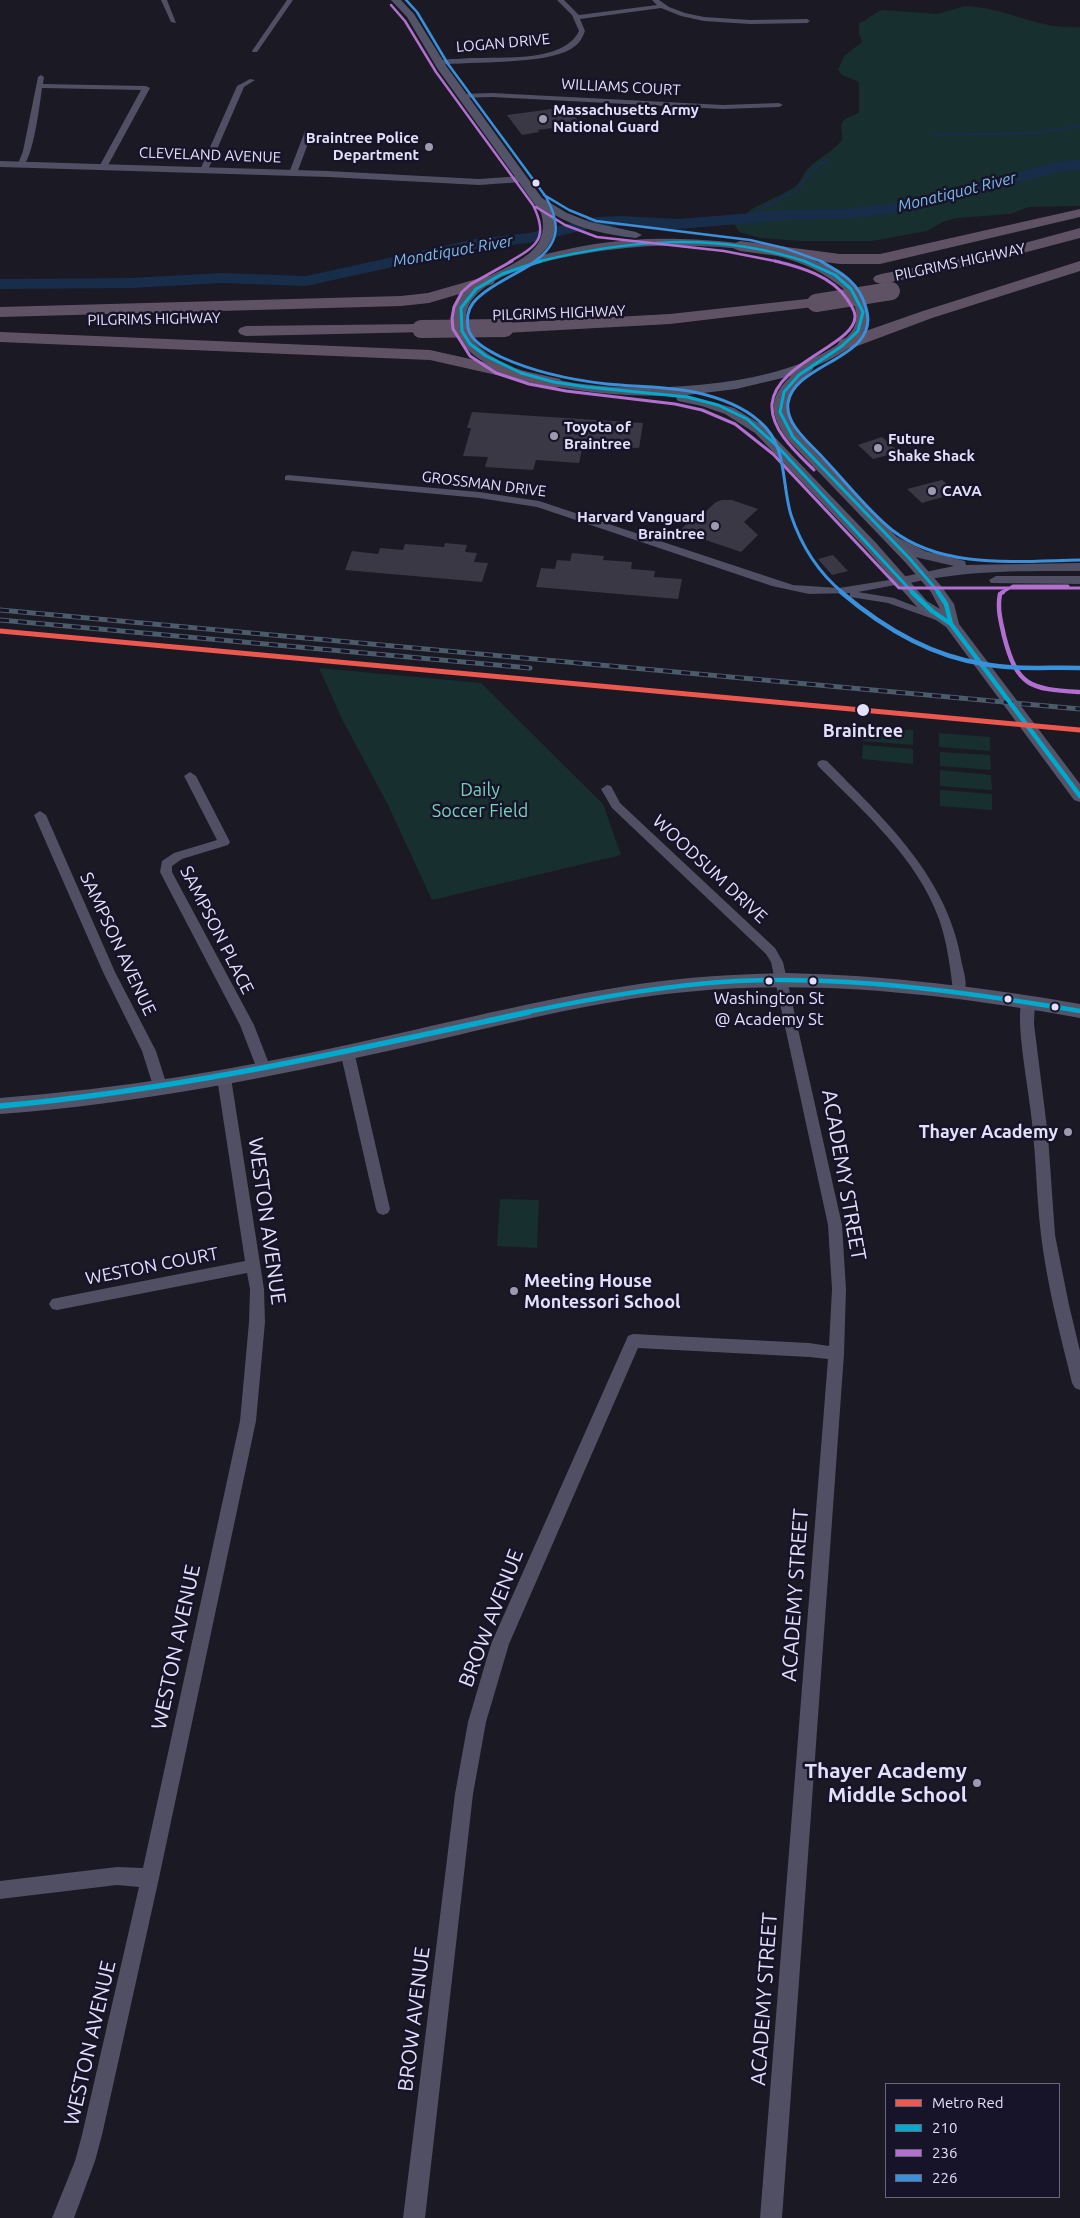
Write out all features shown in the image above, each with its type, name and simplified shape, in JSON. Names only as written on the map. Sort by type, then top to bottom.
[{"type":"highway","points":[[740,246],[832,258],[880,259],[1080,213]]},
{"type":"highway","name":"PILGRIMS HIGHWAY","points":[[886,285],[1080,232]]},
{"type":"highway","name":"PILGRIMS HIGHWAY","points":[[0,333],[421,323],[664,320],[886,285],[989,271],[1080,247]]},
{"type":"highway","points":[[846,344],[926,314],[1080,266]]},
{"type":"highway","points":[[0,312],[401,301],[445,294],[494,278]]},
{"type":"highway","name":"PILGRIMS HIGHWAY","points":[[0,320],[421,323]]},
{"type":"highway","points":[[0,337],[437,356],[554,383]]},
{"type":"main road","points":[[396,0],[414,20],[438,62],[524,182],[540,201],[550,221],[550,233],[547,241],[529,258],[470,294],[461,307],[459,324],[466,340],[476,350],[503,366],[554,383],[698,400],[724,409],[746,420],[774,443],[922,604],[946,621],[1080,796]]},
{"type":"main road","points":[[540,201],[568,219],[604,231],[740,246],[771,252],[811,264],[836,276],[848,286],[857,297],[863,315],[861,327],[846,344],[801,373],[786,388],[779,402],[780,415],[783,424],[792,437],[926,577],[946,604],[946,621]]},
{"type":"main road","points":[[494,278],[550,258],[600,247],[641,242],[703,242]]},
{"type":"main road","points":[[629,392],[686,392],[731,386],[786,372],[828,355]]},
{"type":"main road","points":[[0,1106],[106,1097],[224,1078],[619,994],[704,983],[782,980],[872,982],[959,990],[1080,1011]]},
{"type":"street","points":[[164,0],[174,22]]},
{"type":"street","points":[[255,51],[290,0]]},
{"type":"street","points":[[560,0],[577,17],[661,6]]},
{"type":"street","points":[[655,0],[661,6],[679,13],[723,21],[757,23],[807,22]]},
{"type":"street","name":"LOGAN DRIVE","points":[[438,62],[529,58],[559,52],[573,45],[582,36],[582,29],[577,17]]},
{"type":"street","points":[[22,164],[27,152],[42,76]]},
{"type":"street","points":[[204,170],[241,86],[252,80]]},
{"type":"street","points":[[40,86],[146,88],[103,167]]},
{"type":"street","name":"WILLIAMS COURT","points":[[462,96],[492,95],[731,107],[779,104]]},
{"type":"street","points":[[293,173],[308,133]]},
{"type":"street","name":"CLEVELAND AVENUE","points":[[0,164],[293,173],[479,182],[510,186],[524,182]]},
{"type":"street","name":"GROSSMAN DRIVE","points":[[288,478],[479,495],[539,504],[776,584],[801,590],[836,593],[902,581]]},
{"type":"street","points":[[889,537],[912,550],[937,560],[998,568]]},
{"type":"street","points":[[902,581],[926,577],[944,571],[1080,567]]},
{"type":"street","points":[[926,577],[1080,580]]},
{"type":"street","points":[[836,593],[890,600],[946,621]]},
{"type":"street","points":[[824,764],[891,835],[932,892],[942,911],[951,940],[957,968],[959,990]]},
{"type":"street","points":[[190,776],[224,842]]},
{"type":"street","name":"WOODSUM DRIVE","points":[[607,789],[616,805],[771,951],[777,962],[782,980]]},
{"type":"street","name":"SAMPSON AVENUE","points":[[40,815],[108,972],[149,1051],[161,1089]]},
{"type":"street","name":"SAMPSON PLACE","points":[[224,842],[178,856],[169,861],[165,868],[192,924],[247,1025],[264,1069]]},
{"type":"street","name":"ACADEMY STREET","points":[[771,2218],[836,1354],[839,1289],[834,1225],[782,980]]},
{"type":"street","points":[[1028,1001],[1027,1024],[1040,1128],[1048,1235],[1061,1305],[1080,1383]]},
{"type":"street","points":[[347,1052],[373,1159],[383,1210]]},
{"type":"street","name":"WESTON AVENUE","points":[[62,2218],[85,2161],[92,2135],[150,1878],[248,1421],[257,1322],[257,1300],[254,1266],[224,1078]]},
{"type":"street","name":"WESTON COURT","points":[[57,1304],[254,1266]]},
{"type":"street","name":"BROW AVENUE","points":[[414,2218],[464,1794],[477,1722],[500,1644],[633,1341],[808,1350],[836,1354]]},
{"type":"street","points":[[0,1890],[101,1878],[150,1878]]},
{"type":"green space","points":[[965,6],[994,10],[1050,25],[1080,27],[1080,206],[1029,207],[1010,214],[957,218],[943,222],[927,231],[872,241],[801,241],[760,238],[739,232],[735,225],[740,218],[754,208],[795,186],[811,166],[842,140],[841,127],[843,121],[859,112],[859,82],[842,75],[838,70],[844,56],[862,42],[859,33],[859,23],[876,12],[883,10],[937,14]]},
{"type":"green space","name":"Daily Soccer Field","points":[[319,668],[481,683],[603,804],[621,855],[432,900],[388,805],[342,719]]},
{"type":"green space","points":[[863,727],[913,730],[913,745],[863,741]]},
{"type":"green space","points":[[939,733],[990,737],[990,751],[939,747]]},
{"type":"green space","points":[[863,745],[913,749],[913,764],[862,759]]},
{"type":"green space","points":[[940,752],[990,755],[991,770],[940,766]]},
{"type":"green space","points":[[940,770],[991,775],[992,790],[940,786]]},
{"type":"green space","points":[[940,790],[992,794],[992,810],[940,806]]},
{"type":"green space","points":[[500,1199],[539,1200],[537,1248],[497,1246]]},
{"type":"building","name":"Massachusetts Army National Guard","points":[[567,107],[581,124],[538,130],[539,132],[522,135],[507,115]]},
{"type":"building","name":"Toyota of Braintree","points":[[472,412],[643,423],[639,448],[583,445],[579,463],[536,460],[533,470],[485,467],[488,457],[463,456],[471,428],[467,428]]},
{"type":"building","name":"Future Shake Shack","points":[[882,437],[899,452],[873,459],[858,445]]},
{"type":"building","name":"CAVA","points":[[942,480],[957,493],[922,503],[907,489]]},
{"type":"building","name":"Harvard Vanguard Braintree","points":[[732,500],[758,509],[744,522],[758,535],[741,552],[679,531],[701,511],[705,512],[716,502]]},
{"type":"building","points":[[445,543],[467,545],[465,552],[477,553],[474,562],[488,563],[482,582],[345,570],[352,551],[378,554],[380,548],[403,550],[405,544],[444,547]]},
{"type":"building","points":[[572,553],[604,556],[603,560],[632,562],[631,569],[655,571],[654,577],[682,579],[678,599],[536,587],[541,568],[555,569],[557,560],[570,561]]},
{"type":"building","points":[[833,555],[848,571],[832,575],[818,559]]},
{"type":"waterway","points":[[933,135],[1036,133],[1080,126]]},
{"type":"waterway","points":[[751,219],[758,211],[795,191],[811,172],[828,159]]},
{"type":"waterway","name":"Monatiquot River","points":[[0,284],[132,283],[221,278],[306,281],[475,244],[529,238],[597,222],[622,221],[679,224],[787,215],[841,214],[898,208],[947,197],[987,183],[1026,176],[1061,166],[1080,165]]},
{"type":"railway","points":[[0,610],[1080,709]]},
{"type":"railway","points":[[0,620],[530,668]]},
{"type":"metro line","name":"Red","points":[[0,631],[1080,730]]},
{"type":"transit line","name":"226","points":[[406,0],[417,12],[448,64],[546,197],[553,209],[557,223],[554,241],[542,256],[474,302],[466,315],[469,331],[477,341],[499,356],[546,373],[607,384],[693,392],[726,401],[742,409],[759,420],[770,431],[777,442],[791,514],[802,541],[818,566],[838,589],[862,610],[916,642],[944,654],[971,662],[1011,667],[1080,668]]},
{"type":"transit line","name":"236","points":[[391,5],[405,21],[436,72],[533,205],[542,229],[535,245],[481,277],[460,295],[453,311],[452,326],[454,333],[470,356],[496,373],[529,384],[566,391],[675,404],[702,410],[735,424],[773,454],[899,588],[1080,588]]},
{"type":"transit line","name":"226","points":[[544,195],[569,210],[596,221],[750,240],[784,248],[817,259],[843,273],[862,293],[870,319],[862,337],[854,347],[803,381],[790,396],[788,412],[801,435],[882,521],[910,542],[932,551],[982,559],[1008,561],[1080,560]]},
{"type":"transit line","name":"236","points":[[536,207],[565,225],[589,235],[624,241],[724,251],[790,264],[818,275],[840,290],[854,311],[855,319],[852,326],[841,338],[801,364],[785,378],[775,392],[772,405],[774,419],[782,434],[795,451],[814,470]]},
{"type":"transit line","name":"210","points":[[659,241],[733,245],[789,256],[814,264],[835,275],[851,289],[863,312],[858,331],[842,346],[799,375],[784,392],[780,412],[793,437],[910,559],[937,590],[946,604],[951,624],[932,611],[917,597],[778,447],[747,419],[718,405],[687,397],[654,392],[587,387],[554,382],[521,373],[481,353],[464,336],[461,308],[476,289],[502,274],[536,262],[573,253],[659,241]]},
{"type":"transit line","name":"236","points":[[1068,586],[1013,586],[1000,594],[1000,620],[1014,666],[1027,683],[1047,689],[1079,692]]},
{"type":"transit line","name":"210","points":[[951,624],[1080,796]]},
{"type":"transit line","name":"210","points":[[0,1106],[103,1096],[204,1080],[305,1061],[616,994],[687,985],[736,981],[786,980],[884,984],[982,995],[1080,1011]]},
{"type":"place","name":"Massachusetts Army National Guard","points":[[543,119]]},
{"type":"place","name":"Braintree Police Department","points":[[429,147]]},
{"type":"place","name":"Toyota of Braintree","points":[[554,436]]},
{"type":"place","name":"Future Shake Shack","points":[[878,448]]},
{"type":"place","name":"CAVA","points":[[932,491]]},
{"type":"place","name":"Harvard Vanguard Braintree","points":[[715,526]]},
{"type":"place","name":"Braintree","points":[[863,710]]},
{"type":"place","name":"Washington St @ Academy St","points":[[769,981]]},
{"type":"place","name":"Thayer Academy","points":[[1068,1132]]},
{"type":"place","name":"Meeting House Montessori School","points":[[514,1291]]},
{"type":"place","name":"Thayer Academy Middle School","points":[[977,1783]]}]
